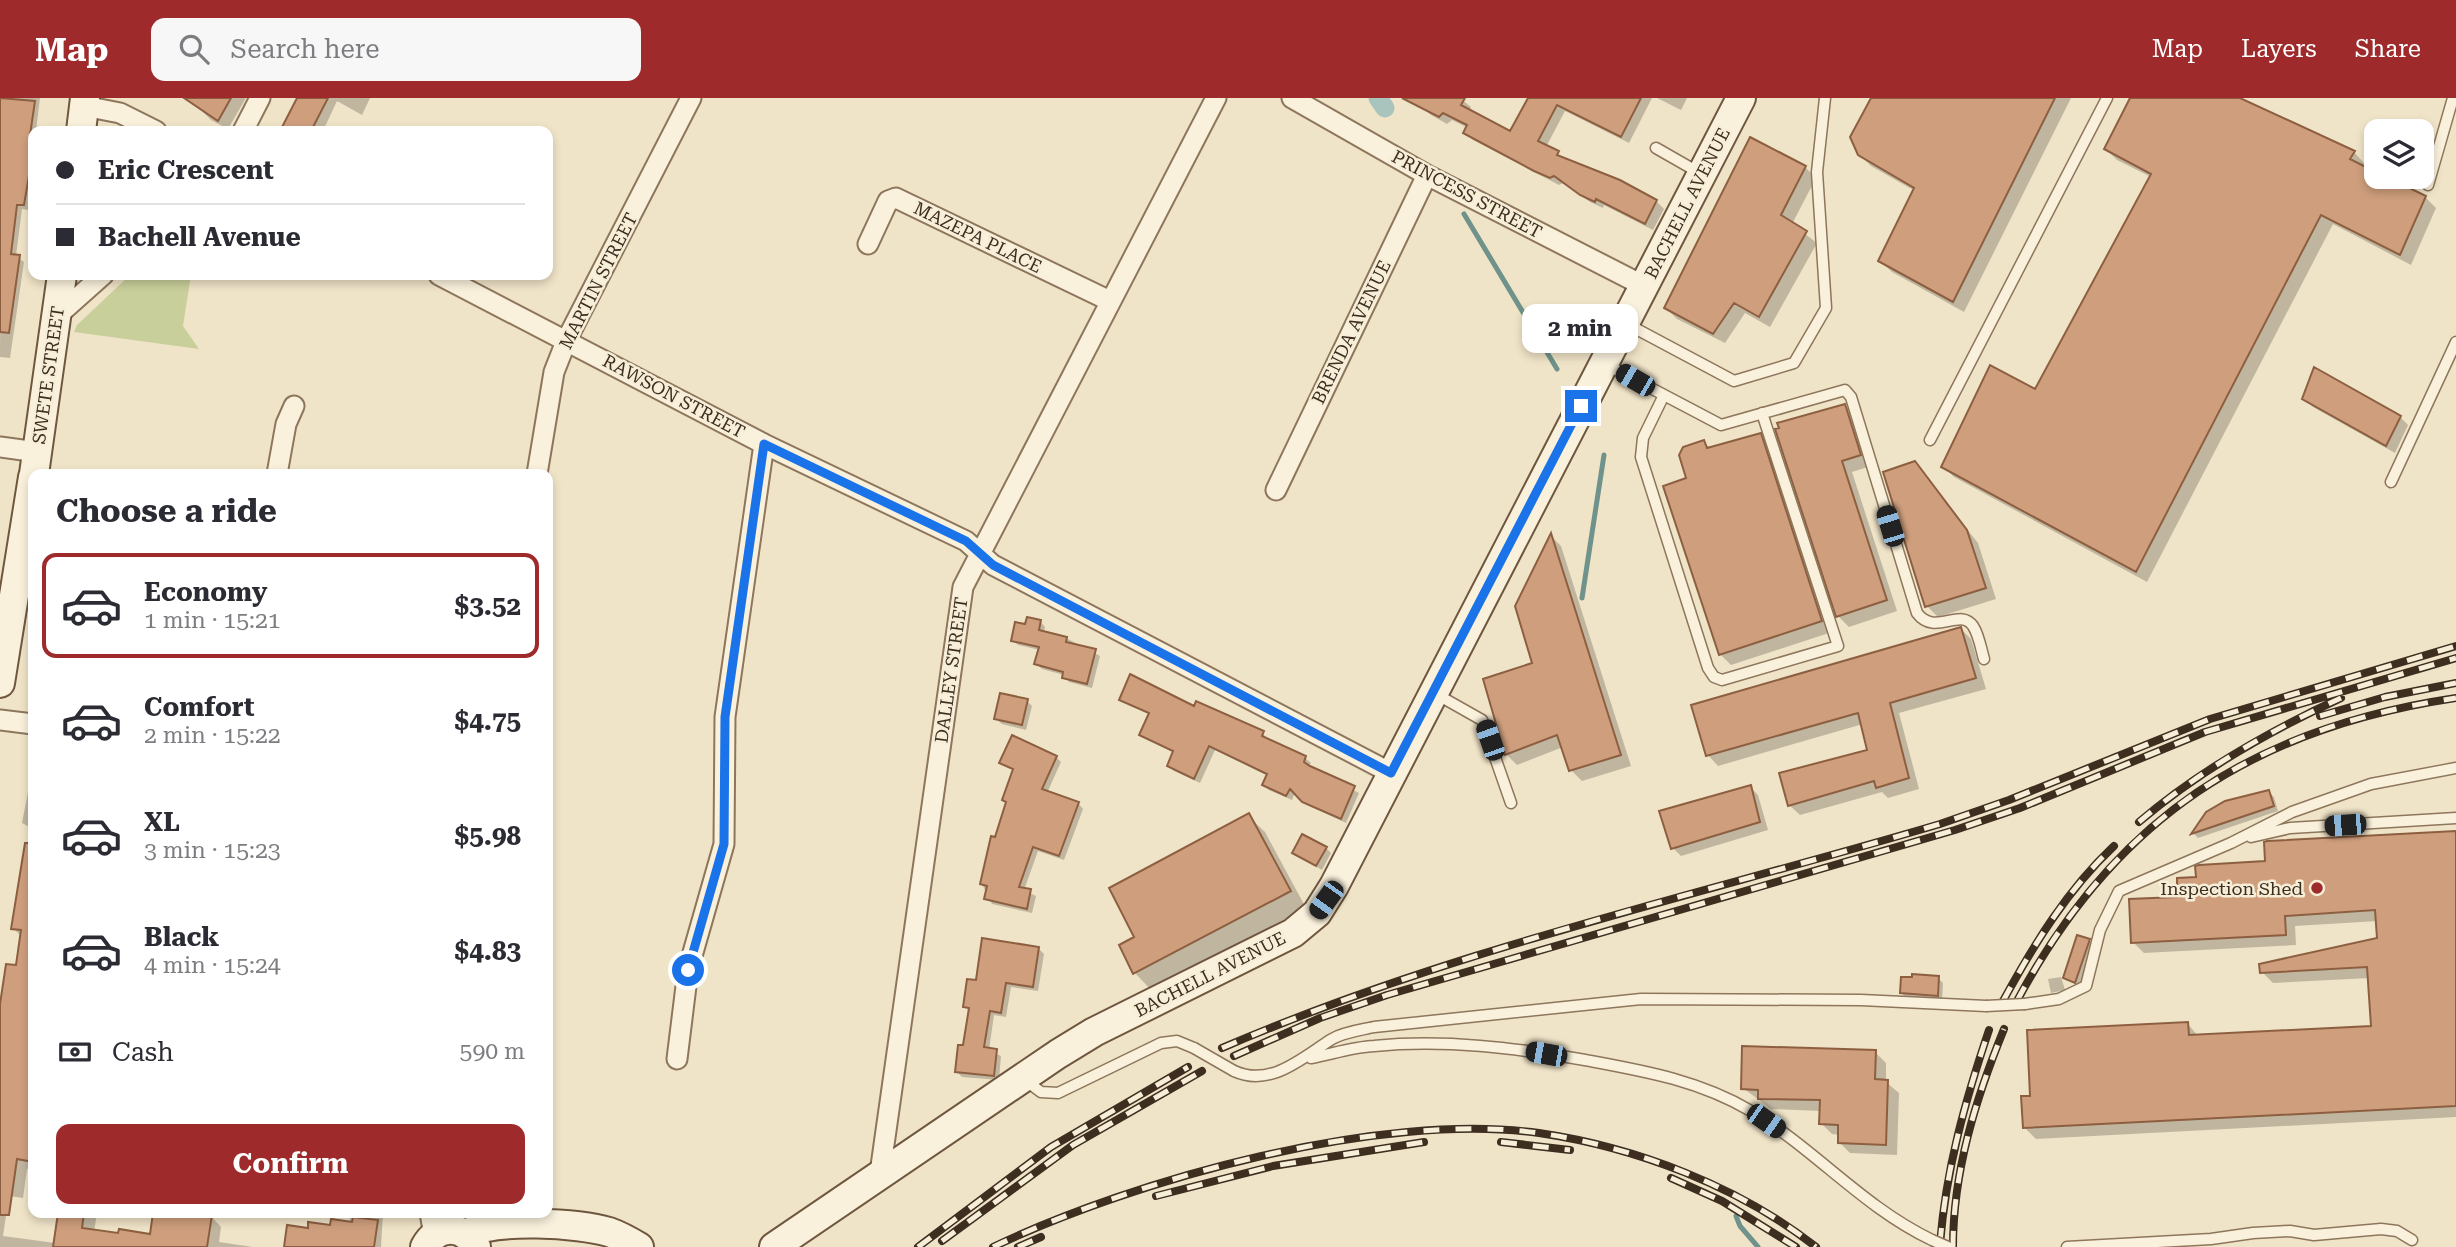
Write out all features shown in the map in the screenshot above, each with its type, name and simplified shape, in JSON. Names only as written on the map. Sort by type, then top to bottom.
[{"type":"main road","name":"BACHELL AVENUE","points":[[774,1247],[825,1214],[880,1172],[1094,1032],[1293,933],[1305,924],[1326,900],[1741,98]]},
{"type":"main road","name":"SWETE STREET","points":[[35,468],[61,280]]},
{"type":"main road","name":"SWETE STREET","points":[[0,683],[28,511]]},
{"type":"main road","name":"BACHELL AVENUE","points":[[794,1247],[825,1214]]},
{"type":"main road","points":[[430,1231],[450,1229],[471,1240],[490,1226],[557,1226],[596,1229],[648,1247]]},
{"type":"street","points":[[246,126],[260,98]]},
{"type":"street","name":"MARTIN STREET","points":[[538,469],[554,372],[566,339],[691,98]]},
{"type":"street","name":"DALLEY STREET","points":[[880,1172],[963,587],[1216,98]]},
{"type":"street","name":"PRINCESS STREET","points":[[1292,98],[1427,175],[1644,286]]},
{"type":"street","points":[[83,112],[120,113],[146,126]]},
{"type":"street","name":"BRENDA AVENUE","points":[[1276,490],[1427,175]]},
{"type":"street","name":"MAZEPA PLACE","points":[[868,244],[888,201],[896,198],[1110,301]]},
{"type":"street","points":[[57,316],[97,280]]},
{"type":"street","name":"RAWSON STREET","points":[[449,280],[764,444],[966,541],[978,554],[1391,773]]},
{"type":"street","points":[[278,469],[286,424],[294,406]]},
{"type":"street","points":[[677,1059],[688,970],[724,844],[725,717],[764,444]]},
{"type":"street","points":[[0,447],[35,468]]},
{"type":"street","points":[[0,720],[28,723]]},
{"type":"lane","points":[[1625,323],[1734,380],[1794,363],[1826,309],[1817,173],[1825,98]]},
{"type":"lane","points":[[1930,440],[2108,98]]},
{"type":"lane","points":[[2434,164],[2453,98]]},
{"type":"lane","points":[[1656,148],[1702,174]]},
{"type":"lane","points":[[2391,482],[2456,342]]},
{"type":"lane","points":[[1604,363],[1721,425],[1845,390],[1851,397],[1917,613],[1923,622],[1934,625],[1960,619],[1969,621],[1984,659]]},
{"type":"lane","points":[[1664,395],[1643,438],[1641,457],[1708,668],[1714,677],[1722,680],[1838,646],[1762,413]]},
{"type":"lane","points":[[1433,692],[1482,720],[1511,803]]},
{"type":"lane","points":[[1307,1058],[1334,1038],[1374,1027],[1640,999],[1890,1000],[1986,1006],[2059,999],[2086,986],[2092,972],[2100,930],[2119,891],[2234,841],[2292,812],[2371,784],[2456,768]]},
{"type":"lane","points":[[2234,841],[2290,828],[2456,818]]},
{"type":"lane","points":[[1022,1078],[1041,1092],[1058,1093],[1161,1043],[1177,1041],[1247,1077],[1264,1076],[1307,1058],[1372,1046],[1490,1046],[1668,1075],[1696,1084],[1752,1112],[1864,1200],[1903,1226],[1948,1247]]},
{"type":"lane","points":[[2067,1247],[2211,1239],[2253,1233],[2290,1231],[2314,1235],[2381,1229],[2398,1231],[2412,1240]]},
{"type":"green space","points":[[125,280],[190,280],[183,326],[199,349],[74,332],[77,325]]},
{"type":"building","points":[[0,98],[35,101],[31,126],[28,126],[28,181],[24,205],[17,205],[11,254],[20,255],[9,333],[0,332]]},
{"type":"building","points":[[184,98],[231,98],[218,121]]},
{"type":"building","points":[[297,98],[328,98],[314,126],[283,126]]},
{"type":"building","points":[[1402,98],[1465,98],[1461,105],[1510,131],[1528,98],[1641,98],[1621,137],[1557,105],[1538,141],[1559,151],[1557,155],[1620,180],[1657,200],[1645,224],[1596,199],[1595,202],[1580,195],[1554,176],[1550,178],[1534,171],[1463,133],[1467,125],[1443,113],[1439,117]]},
{"type":"building","points":[[1871,98],[2055,98],[1953,302],[1878,261],[1914,188],[1858,155],[1850,137]]},
{"type":"building","points":[[2130,98],[2240,98],[2355,151],[2350,159],[2364,166],[2364,189],[2412,189],[2426,196],[2400,255],[2321,215],[2136,572],[1941,467],[1990,365],[2035,389],[2151,174],[2104,149]]},
{"type":"building","points":[[1750,137],[1806,166],[1781,215],[1807,231],[1759,317],[1734,303],[1713,334],[1664,308]]},
{"type":"building","points":[[2314,367],[2401,416],[2386,446],[2302,399]]},
{"type":"building","points":[[1845,404],[1861,455],[1842,461],[1887,600],[1836,617],[1775,429],[1779,428],[1777,423]]},
{"type":"building","points":[[1761,433],[1822,621],[1719,655],[1663,486],[1686,478],[1679,455],[1683,447],[1704,440],[1707,448]]},
{"type":"building","points":[[1915,461],[1967,530],[1986,588],[1925,607],[1883,472]]},
{"type":"building","points":[[1551,533],[1621,755],[1569,771],[1557,735],[1505,755],[1483,679],[1532,663],[1515,606]]},
{"type":"building","points":[[1027,617],[1041,620],[1039,630],[1067,637],[1066,642],[1096,649],[1087,684],[1062,678],[1063,672],[1034,664],[1039,647],[1011,641],[1015,622],[1025,624]]},
{"type":"building","points":[[1961,627],[1976,678],[1890,703],[1909,778],[1876,788],[1874,781],[1788,806],[1779,773],[1867,750],[1858,713],[1706,756],[1691,705]]},
{"type":"building","points":[[1130,674],[1194,706],[1196,701],[1264,731],[1262,736],[1306,756],[1304,762],[1310,766],[1355,786],[1341,819],[1302,802],[1290,789],[1286,796],[1262,785],[1267,774],[1209,746],[1194,779],[1167,766],[1173,751],[1139,735],[1149,713],[1119,700]]},
{"type":"building","points":[[1000,693],[1028,699],[1022,725],[994,719]]},
{"type":"building","points":[[1012,735],[1057,756],[1042,789],[1079,802],[1059,856],[1033,847],[1019,887],[1031,889],[1027,909],[984,899],[987,886],[980,884],[991,836],[995,837],[1006,802],[1002,800],[1013,769],[999,763]]},
{"type":"building","points":[[1751,785],[1760,822],[1671,849],[1659,811]]},
{"type":"building","points":[[2269,790],[2274,806],[2191,834],[2206,812],[2225,801]]},
{"type":"building","points":[[1249,813],[1291,891],[1133,974],[1119,945],[1134,937],[1109,888]]},
{"type":"building","points":[[2456,831],[2456,1106],[2023,1128],[2021,1096],[2030,1096],[2027,1030],[2188,1022],[2189,1035],[2371,1026],[2367,967],[2260,973],[2259,964],[2377,938],[2375,910],[2285,916],[2286,935],[2131,943],[2129,899],[2177,897],[2177,878],[2196,877],[2195,866],[2265,861],[2264,842],[2267,841]]},
{"type":"building","points":[[1302,834],[1327,847],[1316,866],[1292,853]]},
{"type":"building","points":[[25,843],[28,843],[28,1161],[17,1159],[9,1215],[0,1215],[0,1004],[6,964],[16,965],[21,930],[11,929]]},
{"type":"building","points":[[2077,935],[2090,939],[2075,983],[2063,978]]},
{"type":"building","points":[[982,938],[1039,947],[1033,987],[1006,983],[1001,1013],[990,1011],[984,1047],[997,1049],[994,1076],[955,1072],[958,1045],[963,1045],[969,1008],[963,1007],[967,979],[976,980]]},
{"type":"building","points":[[1912,974],[1939,976],[1938,996],[1900,993],[1901,977],[1912,977]]},
{"type":"building","points":[[1742,1046],[1876,1050],[1875,1079],[1888,1080],[1886,1145],[1838,1143],[1838,1125],[1819,1124],[1820,1100],[1758,1099],[1758,1090],[1741,1089]]},
{"type":"building","points":[[57,1218],[83,1218],[82,1228],[118,1233],[119,1229],[150,1234],[152,1218],[212,1218],[207,1247],[53,1247]]},
{"type":"building","points":[[353,1218],[378,1220],[374,1247],[284,1247],[287,1225],[308,1228],[308,1222],[330,1225],[331,1219],[352,1222]]},
{"type":"waterway","points":[[1378,98],[1385,108]]},
{"type":"waterway","points":[[1464,214],[1557,369]]},
{"type":"waterway","points":[[1582,598],[1604,455]]},
{"type":"waterway","points":[[1736,1216],[1740,1226],[1758,1247]]},
{"type":"railway","points":[[1222,1048],[1397,981],[1487,952],[1940,824],[2009,800],[2210,719],[2456,646]]},
{"type":"railway","points":[[1234,1056],[1320,1018],[1387,995],[1955,830],[2020,808],[2205,732],[2456,658]]},
{"type":"railway","points":[[2320,716],[2385,697],[2456,683]]},
{"type":"railway","points":[[2139,822],[2162,803],[2236,753],[2341,698]]},
{"type":"railway","points":[[2017,1001],[2055,937],[2098,881],[2145,833],[2197,792],[2253,759],[2315,732],[2383,712],[2456,698]]},
{"type":"railway","points":[[2003,1001],[2052,919],[2081,881],[2114,846]]},
{"type":"railway","points":[[1953,1247],[1957,1191],[1968,1135],[1984,1081],[2004,1029]]},
{"type":"railway","points":[[1940,1244],[1947,1189],[1958,1136],[1989,1030]]},
{"type":"railway","points":[[918,1247],[1051,1147],[1188,1067]]},
{"type":"railway","points":[[942,1241],[1073,1145],[1202,1071]]},
{"type":"railway","points":[[993,1247],[1116,1197],[1260,1156],[1335,1141],[1407,1132],[1476,1129],[1539,1133],[1575,1139],[1649,1159],[1685,1172],[1754,1205],[1816,1247]]},
{"type":"railway","points":[[1156,1196],[1273,1166],[1424,1142]]},
{"type":"railway","points":[[1501,1142],[1570,1150]]},
{"type":"railway","points":[[1671,1178],[1722,1201],[1796,1247]]},
{"type":"railway","points":[[1018,1247],[1041,1237]]},
{"type":"place","name":"Inspection Shed","points":[[2317,888]]},
{"type":"route","points":[[688,970],[724,844],[725,717],[764,444],[966,541],[993,565],[1391,773],[1581,406]]}]
